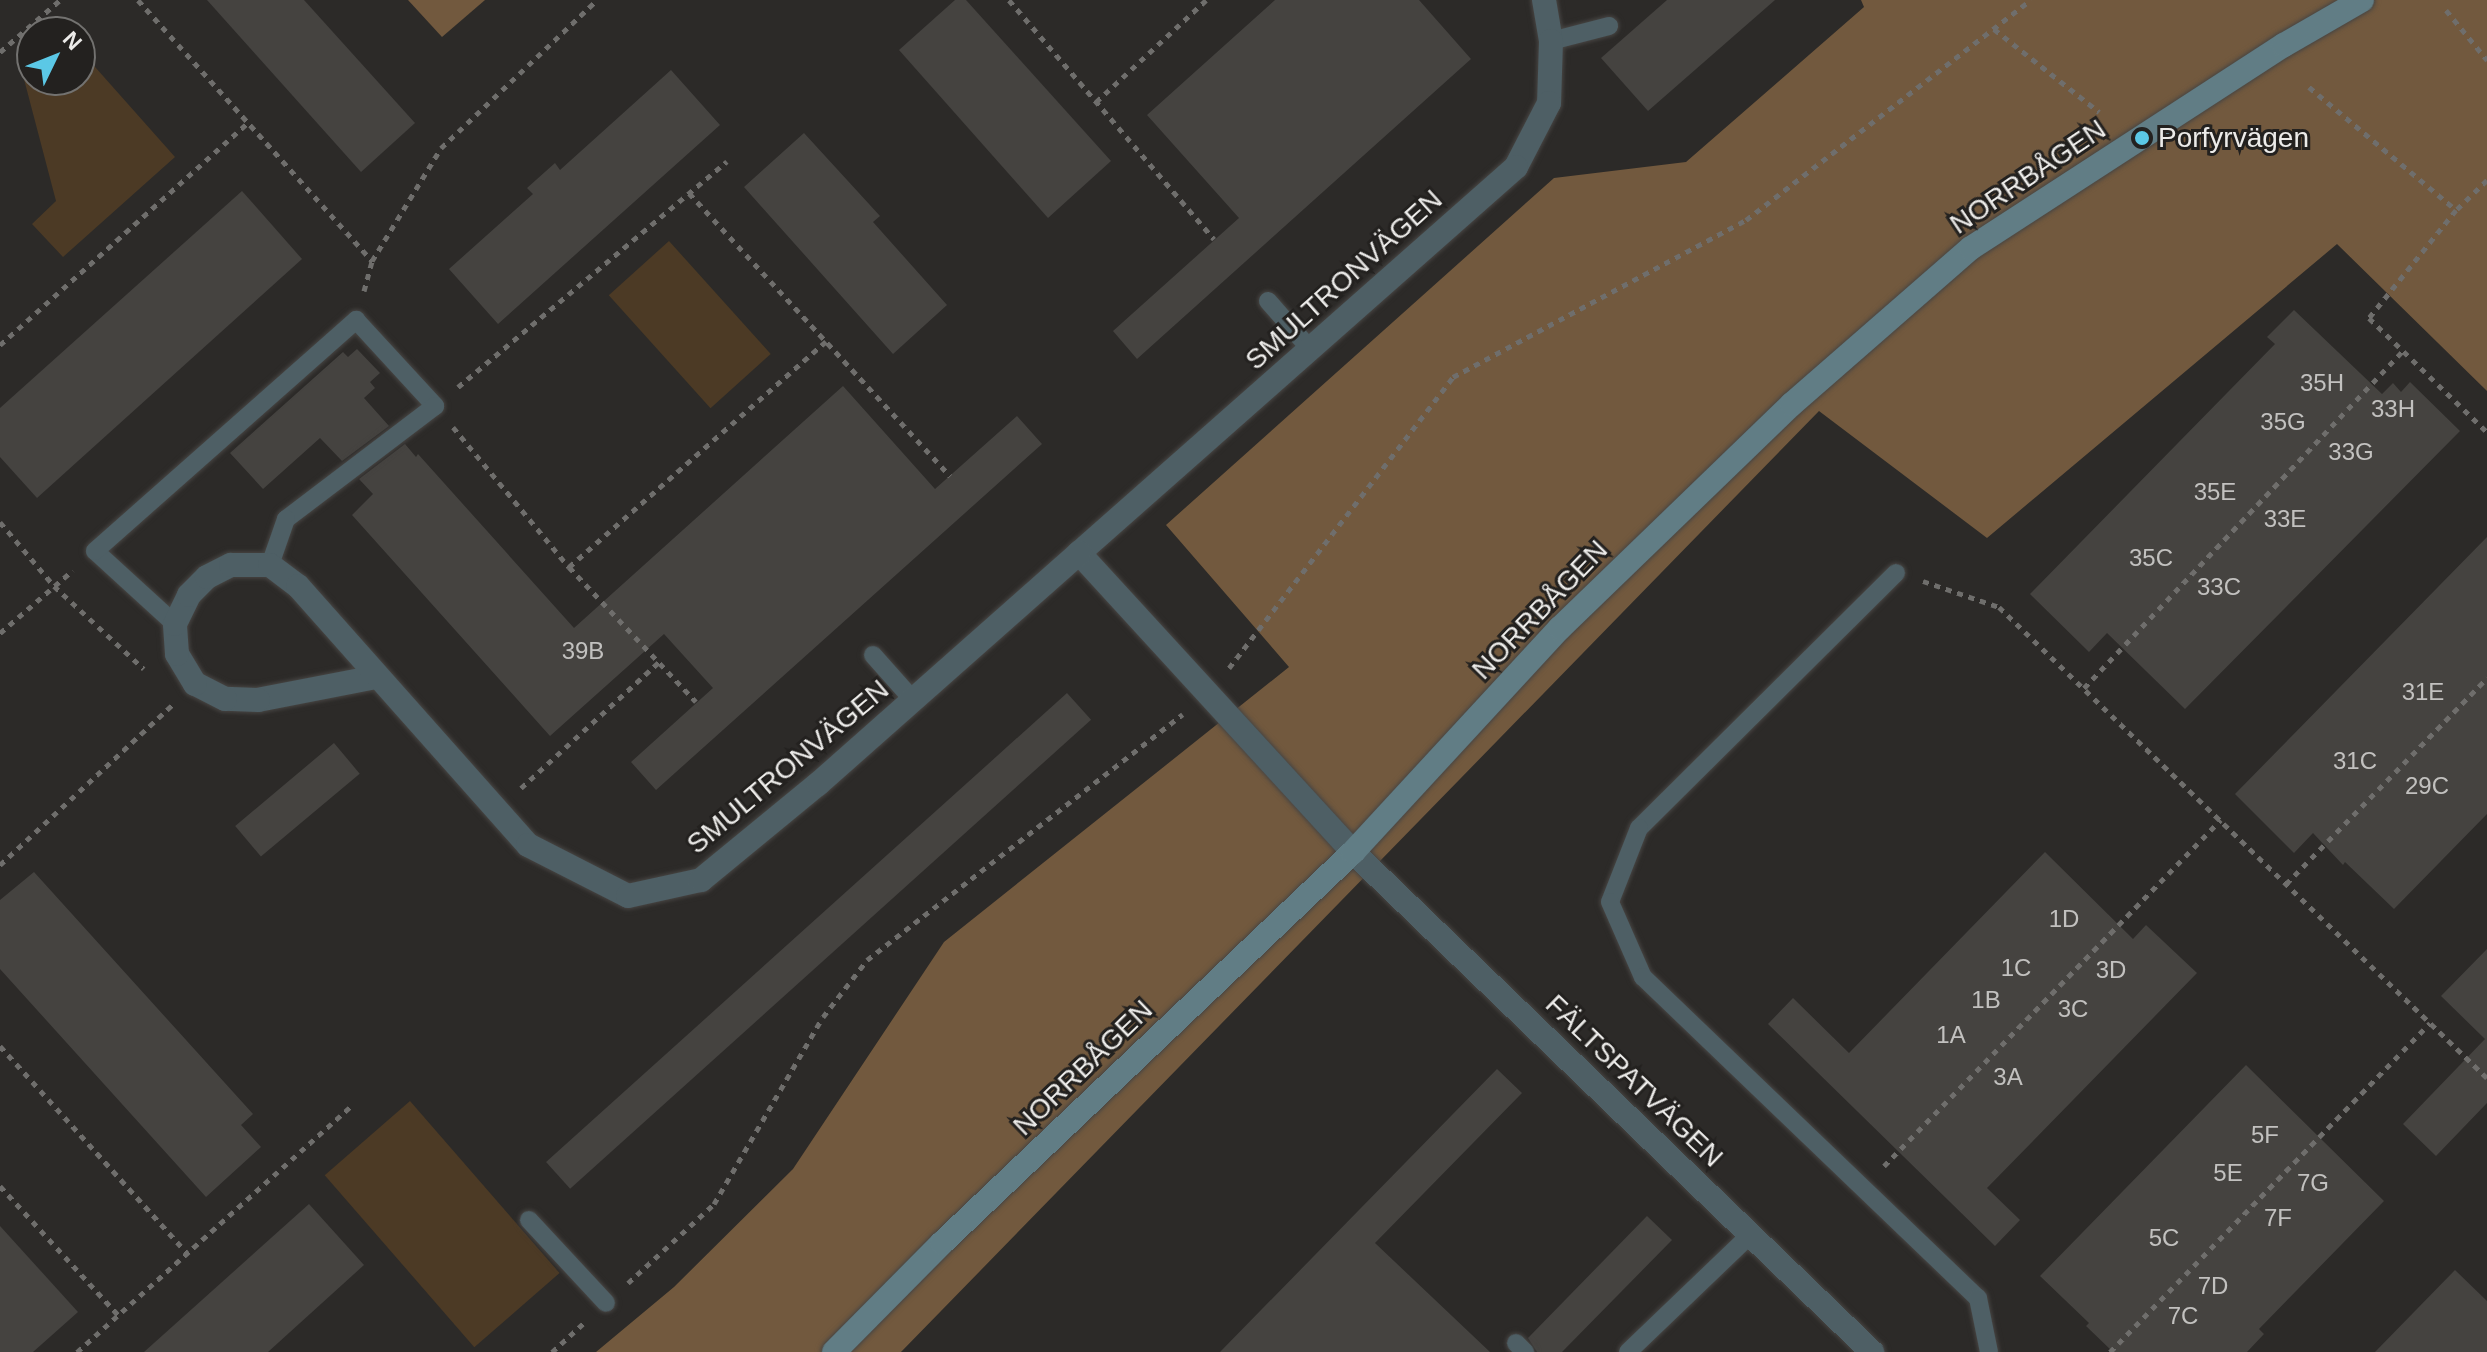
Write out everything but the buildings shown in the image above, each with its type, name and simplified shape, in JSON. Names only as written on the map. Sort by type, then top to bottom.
[{"type":"street","name":"SMULTRONVÄGEN","points":[[270,565],[298,586],[528,845],[628,896],[701,880],[913,700],[1516,167],[1549,103],[1551,41],[1544,0]]},
{"type":"street","name":"NORRBÅGEN","points":[[834,1352],[954,1232],[1353,852],[1560,628],[1792,404],[1971,248],[2284,45],[2362,0]]},
{"type":"street","points":[[1079,553],[1353,852]]},
{"type":"street","points":[[270,565],[231,565],[207,577],[189,595],[175,624],[177,654],[195,684],[225,699],[258,700],[376,677]]},
{"type":"street","name":"FÄLTSPATVÄGEN","points":[[1353,852],[1872,1352]]},
{"type":"lane","points":[[1551,41],[1609,26]]},
{"type":"lane","points":[[1268,301],[1311,350]]},
{"type":"lane","points":[[175,624],[95,551],[356,320],[435,406],[286,519],[270,565]]},
{"type":"lane","points":[[1896,573],[1639,828],[1610,902],[1643,977],[1978,1298],[1989,1352]]},
{"type":"lane","points":[[873,655],[913,700]]},
{"type":"lane","points":[[529,1220],[606,1303]]},
{"type":"lane","points":[[1628,1352],[1750,1235]]},
{"type":"path","points":[[0,52],[60,0]]},
{"type":"path","points":[[138,0],[372,261]]},
{"type":"path","points":[[356,320],[372,261],[441,148],[597,0]]},
{"type":"path","points":[[1009,0],[1214,239]]},
{"type":"path","points":[[1096,102],[1206,0]]},
{"type":"path","points":[[552,1352],[714,1204],[823,1017],[867,960],[1209,694],[1453,377],[1746,220],[2031,0]]},
{"type":"path","points":[[2446,10],[2487,60]]},
{"type":"path","points":[[1994,29],[2099,112]]},
{"type":"path","points":[[2309,87],[2456,210]]},
{"type":"path","points":[[0,345],[247,123]]},
{"type":"path","points":[[696,702],[569,567],[435,406],[727,161]]},
{"type":"path","points":[[2487,180],[2456,210],[2369,318],[2487,432]]},
{"type":"path","points":[[689,193],[950,476]]},
{"type":"path","points":[[569,567],[826,341]]},
{"type":"path","points":[[2084,688],[2403,351]]},
{"type":"path","points":[[0,522],[54,586],[145,670]]},
{"type":"path","points":[[0,633],[95,551]]},
{"type":"path","points":[[1896,573],[1999,607],[2487,1078]]},
{"type":"path","points":[[495,811],[659,662]]},
{"type":"path","points":[[2286,884],[2487,678]]},
{"type":"path","points":[[0,865],[173,704],[164,693]]},
{"type":"path","points":[[1863,1188],[2221,820]]},
{"type":"path","points":[[2110,1352],[2430,1023]]},
{"type":"path","points":[[0,1046],[187,1253]]},
{"type":"path","points":[[77,1352],[351,1106]]},
{"type":"path","points":[[0,1186],[118,1315]]},
{"type":"shaded area","points":[[408,0],[485,0],[442,37]]},
{"type":"shaded area","points":[[1861,0],[2487,0],[2487,391],[2337,244],[1987,538],[1819,411],[901,1352],[596,1352],[674,1287],[793,1169],[944,942],[1289,667],[1166,525],[1554,178],[1686,162],[1864,7]]},
{"type":"shaded area","points":[[96,68],[175,157],[63,257],[32,224],[56,201],[28,96],[96,96]]},
{"type":"shaded area","points":[[669,241],[771,354],[711,408],[609,295]]},
{"type":"shaded area","points":[[410,1101],[560,1273],[474,1347],[325,1175]]},
{"type":"place","name":"Porfyrvägen","points":[[2142,138]]}]
